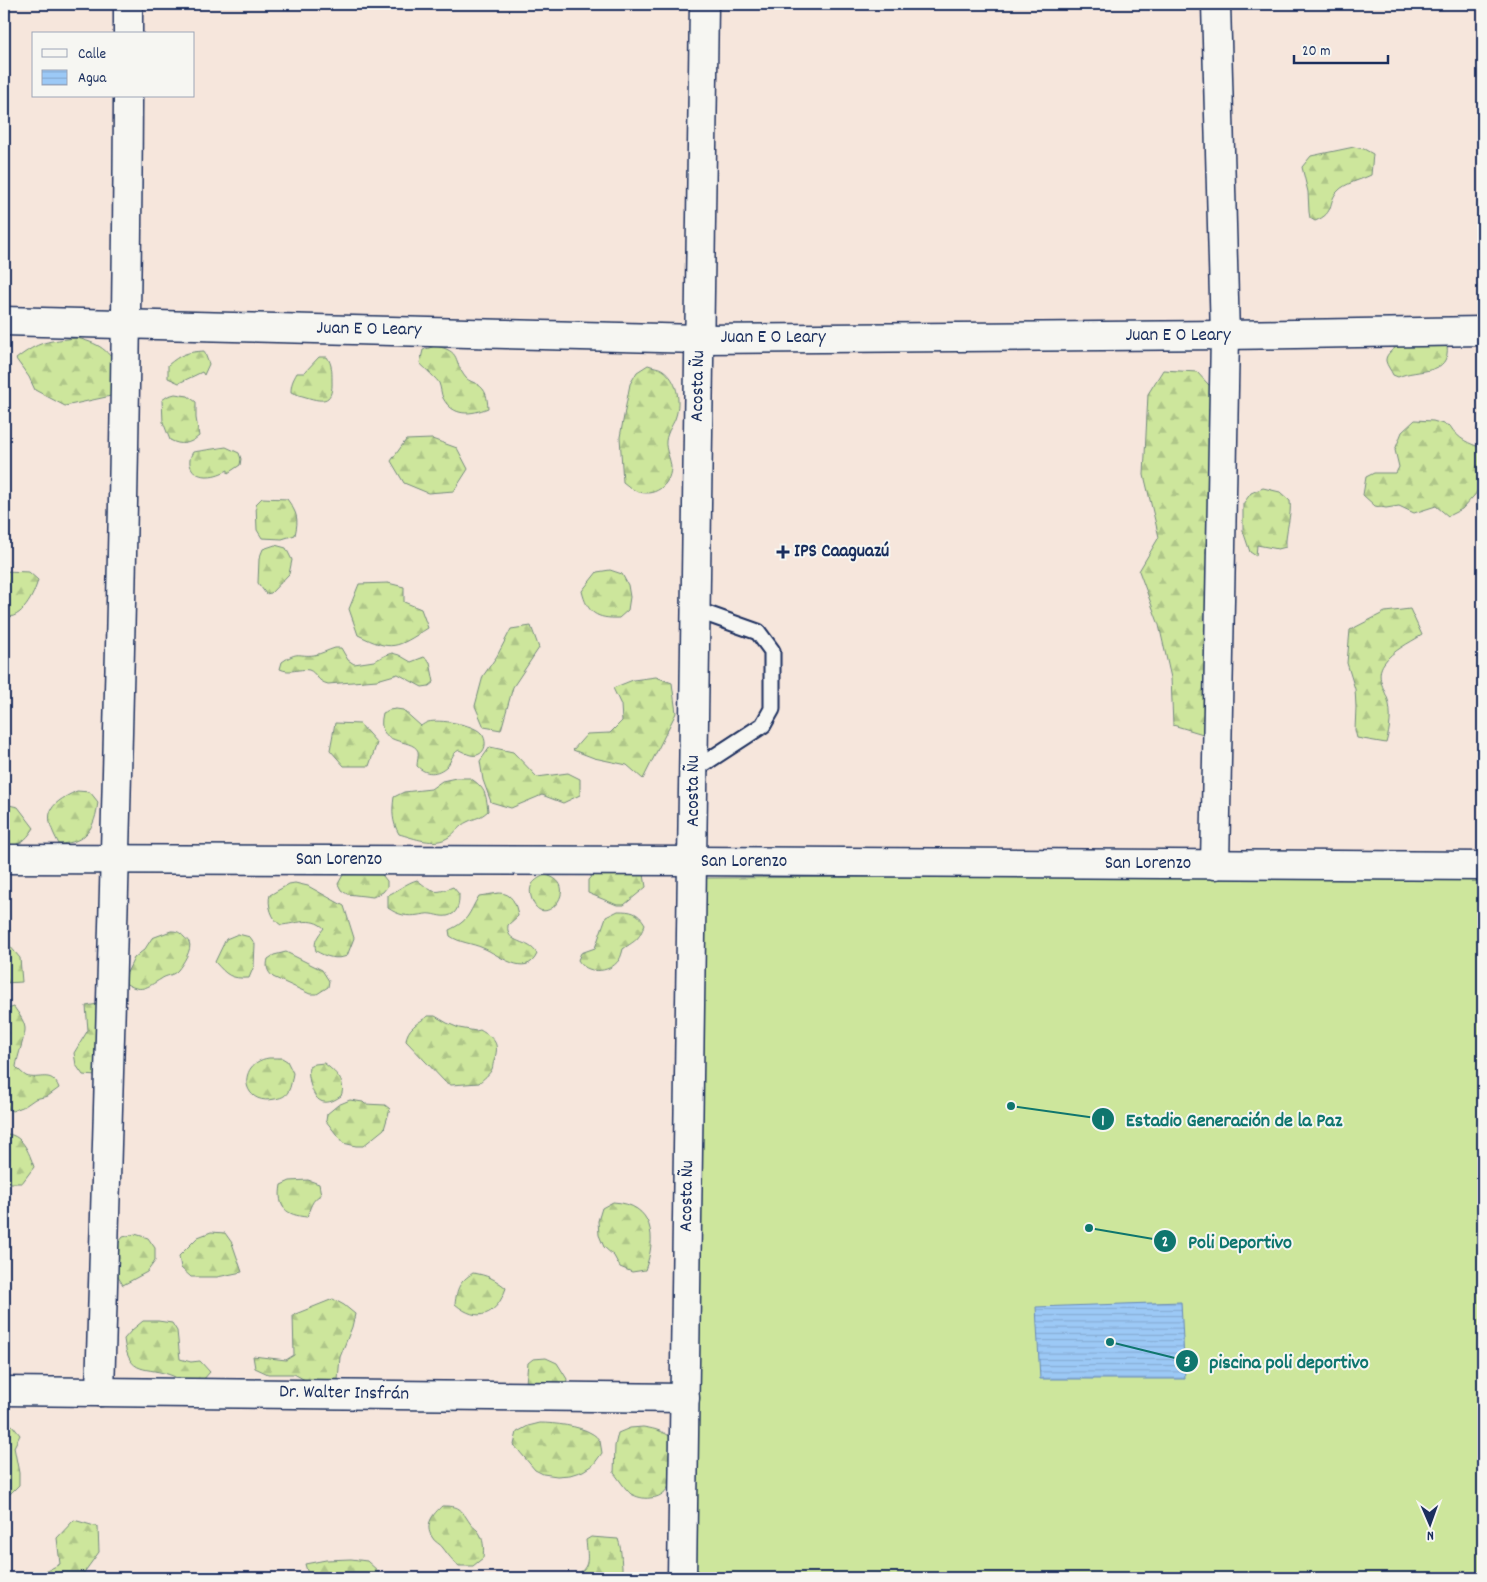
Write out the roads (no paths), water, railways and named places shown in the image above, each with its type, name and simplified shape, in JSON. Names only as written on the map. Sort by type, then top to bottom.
[{"type":"street","points":[[128,4],[128,32]]},
{"type":"street","name":"Acosta Ñu","points":[[682,1578],[704,4]]},
{"type":"street","points":[[1215,865],[1225,335],[1216,4]]},
{"type":"street","points":[[100,1392],[115,860],[127,324],[128,98]]},
{"type":"street","name":"Juan E O Leary","points":[[4,320],[699,339],[1483,331]]},
{"type":"street","name":"San Lorenzo","points":[[4,859],[1483,866]]},
{"type":"street","name":"Dr. Walter Insfrán","points":[[4,1391],[685,1398]]},
{"type":"lane","points":[[694,770],[763,725],[772,709],[772,650],[758,632],[696,610]]},
{"type":"water","points":[[1181,1302],[1185,1379],[1040,1379],[1036,1307]]},
{"type":"place","name":"IPS Caaguazú","points":[[783,552]]},
{"type":"place","name":"Estadio Generación de la Paz","points":[[1011,1106]]},
{"type":"place","name":"Poli Deportivo","points":[[1089,1228]]},
{"type":"place","name":"piscina poli deportivo","points":[[1110,1342]]}]
